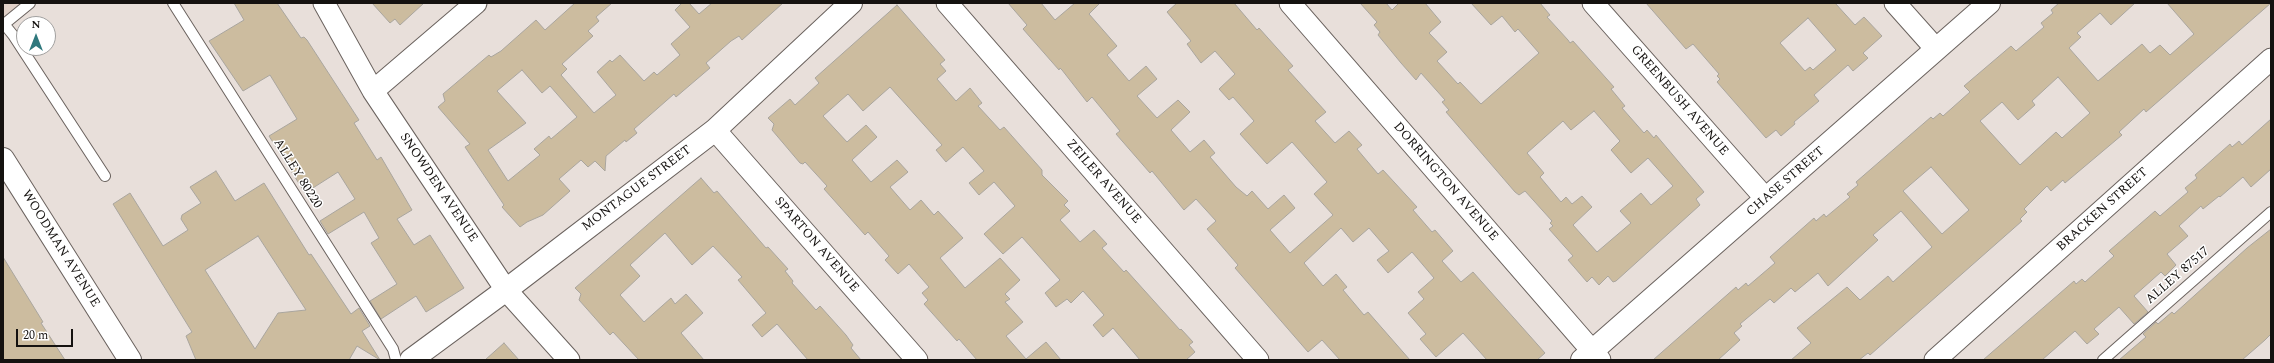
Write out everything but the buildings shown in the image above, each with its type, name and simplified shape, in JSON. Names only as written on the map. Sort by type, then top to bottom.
[{"type":"street","name":"SNOWDEN AVENUE","points":[[324,3],[373,91],[506,290],[569,360]]},
{"type":"street","points":[[373,91],[476,3]]},
{"type":"street","name":"MONTAGUE STREET","points":[[411,360],[506,290],[715,130],[851,3]]},
{"type":"street","name":"ZEILER AVENUE","points":[[947,3],[1258,360]]},
{"type":"street","name":"DORRINGTON AVENUE","points":[[1290,3],[1591,357]]},
{"type":"street","name":"GREENBUSH AVENUE","points":[[1593,3],[1766,200]]},
{"type":"street","points":[[1895,3],[1936,49]]},
{"type":"street","name":"CHASE STREET","points":[[1591,357],[1989,3]]},
{"type":"street","name":"BRACKEN STREET","points":[[1935,360],[2271,59]]},
{"type":"street","name":"SPARTON AVENUE","points":[[715,130],[917,360]]},
{"type":"street","name":"WOODMAN AVENUE","points":[[3,159],[130,360]]},
{"type":"lane","points":[[30,3],[3,25],[13,35],[105,176]]},
{"type":"lane","name":"ALLEY 80220","points":[[173,3],[393,349],[396,360]]},
{"type":"lane","name":"ALLEY 87517","points":[[2103,360],[2271,212]]},
{"type":"shaded area","points":[[3,3],[22,3],[3,20]]}]
